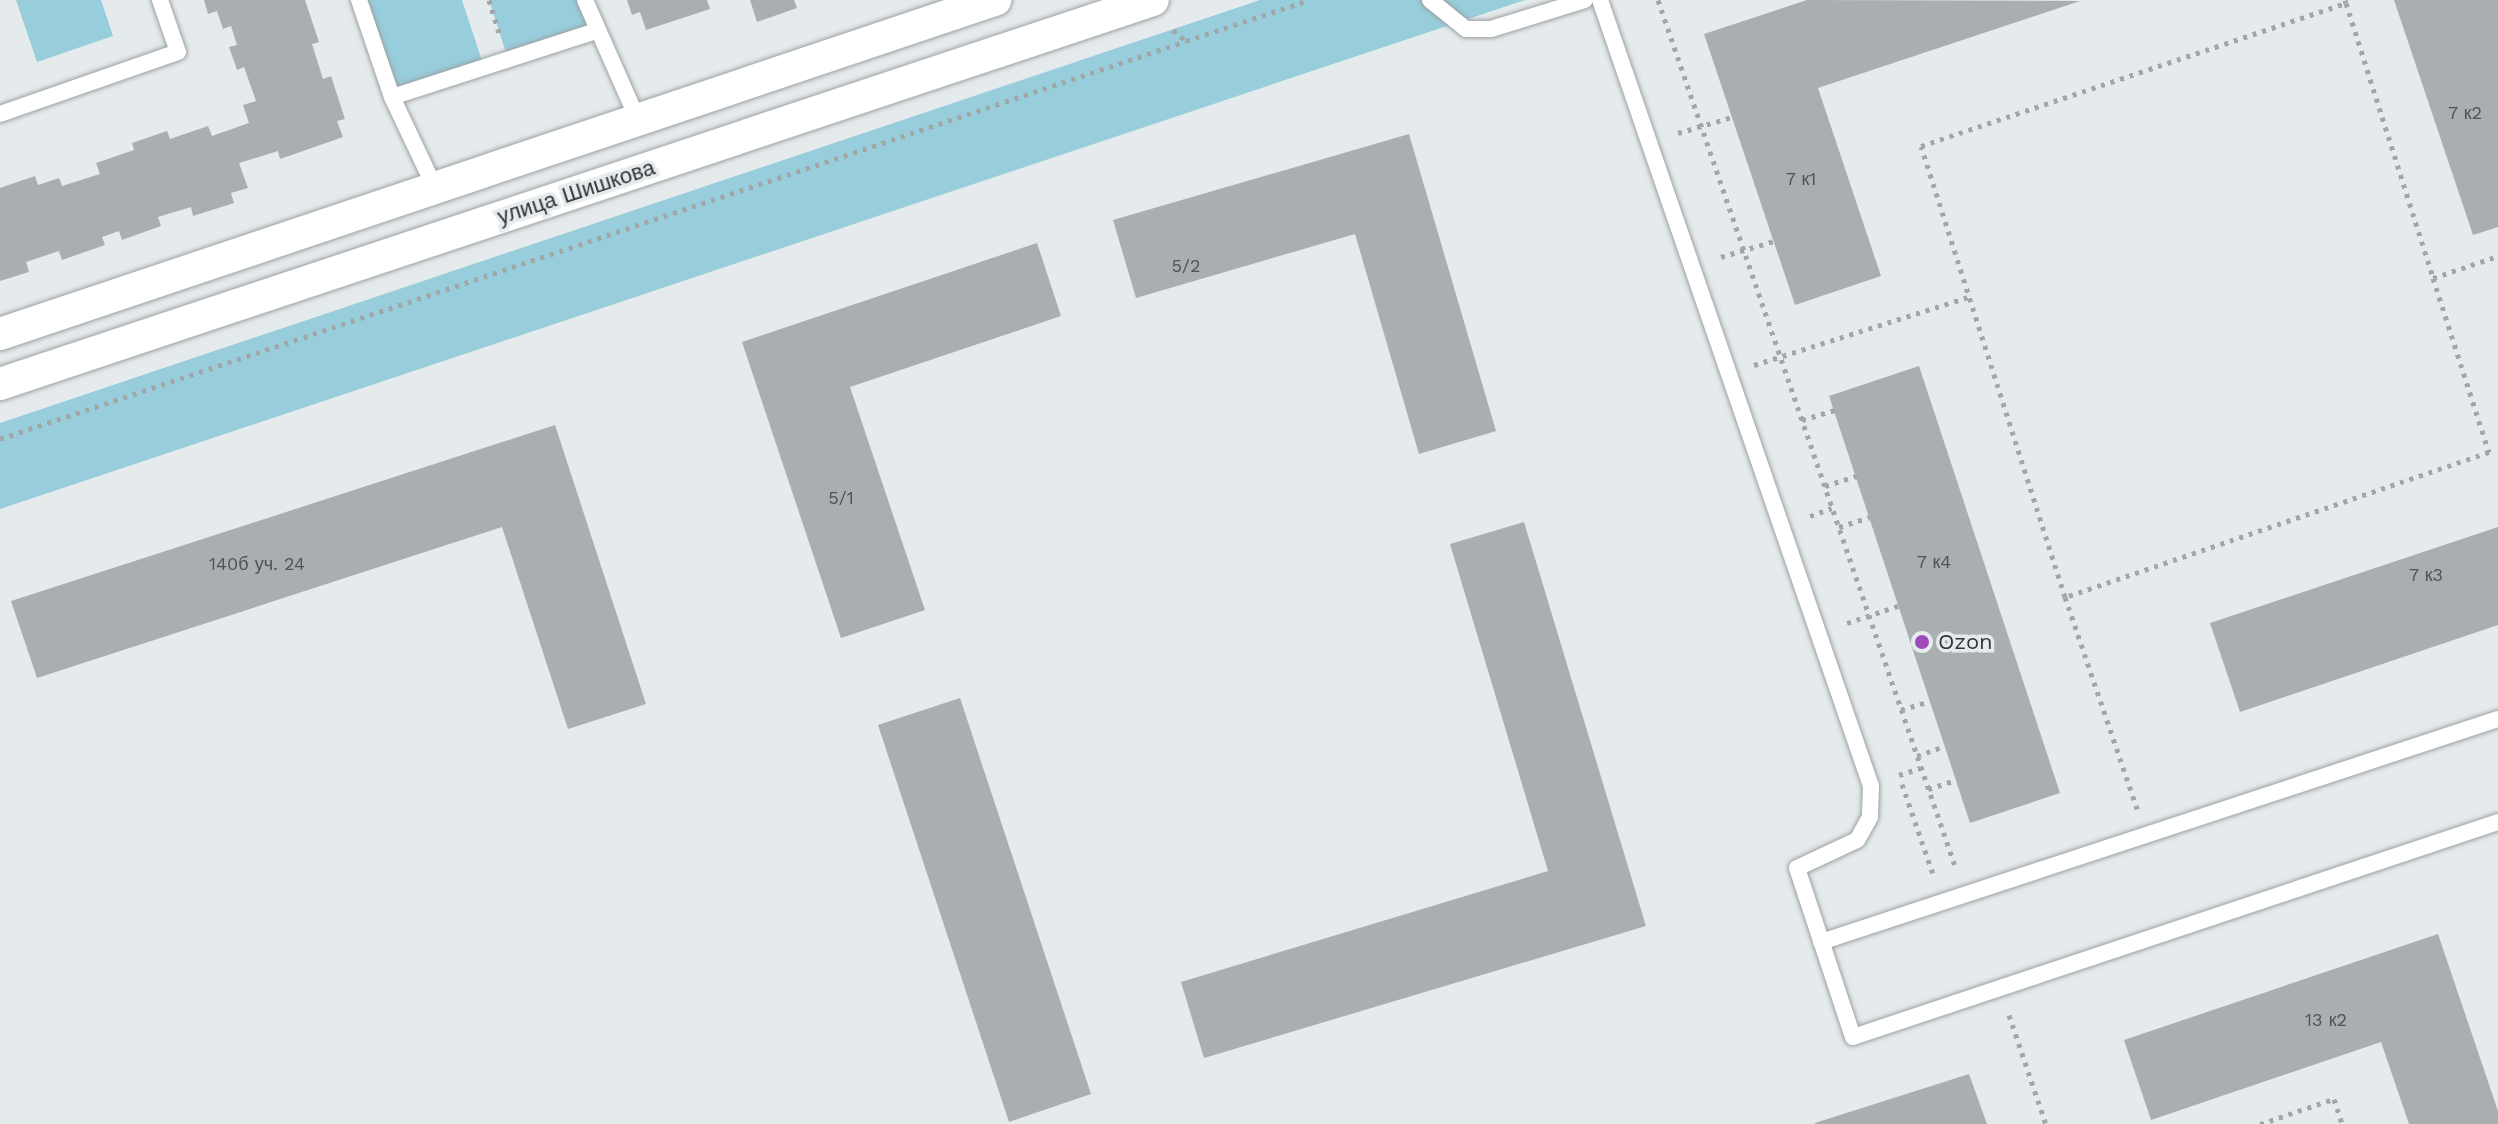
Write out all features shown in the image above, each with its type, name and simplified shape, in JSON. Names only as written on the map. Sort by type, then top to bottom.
[{"type":"street","points":[[0,334],[995,0]]},
{"type":"street","name":"улица Шишкова","points":[[0,384],[1146,2]]},
{"type":"lane","points":[[0,114],[178,52],[160,0]]},
{"type":"lane","points":[[359,0],[392,97],[435,188]]},
{"type":"lane","points":[[585,0],[596,31],[638,120]]},
{"type":"lane","points":[[1430,0],[1466,29],[1491,29],[1585,0]]},
{"type":"lane","points":[[1600,0],[1871,786],[1870,817],[1857,840],[1797,868],[1853,1037],[2498,822]]},
{"type":"lane","points":[[392,97],[596,31]]},
{"type":"lane","points":[[1821,942],[2498,719]]},
{"type":"path","points":[[0,439],[1186,41],[1292,2],[1309,0]]},
{"type":"path","points":[[1658,0],[1956,870]]},
{"type":"path","points":[[2065,597],[2489,452],[2345,1],[1921,146],[2065,597],[2147,836]]},
{"type":"path","points":[[1146,2],[1186,41]]},
{"type":"path","points":[[1678,133],[1732,117]]},
{"type":"path","points":[[1721,257],[1774,241]]},
{"type":"path","points":[[2433,278],[2498,256]]},
{"type":"path","points":[[1728,375],[1971,296]]},
{"type":"path","points":[[1802,420],[1834,410]]},
{"type":"path","points":[[1825,486],[1856,476]]},
{"type":"path","points":[[1810,516],[1832,508]]},
{"type":"path","points":[[1839,527],[1869,517]]},
{"type":"path","points":[[1847,623],[1898,606]]},
{"type":"path","points":[[1901,710],[1930,701]]},
{"type":"path","points":[[1917,756],[1945,746]]},
{"type":"path","points":[[1899,775],[1921,768]]},
{"type":"path","points":[[1928,789],[1956,780]]},
{"type":"path","points":[[2000,988],[2046,1124]]},
{"type":"path","points":[[2260,1124],[2334,1099],[2342,1124]]},
{"type":"shaded area","points":[[16,0],[101,0],[113,36],[37,62]]},
{"type":"shaded area","points":[[359,0],[462,0],[484,67],[392,97]]},
{"type":"shaded area","points":[[489,0],[585,0],[596,31],[508,59]]},
{"type":"shaded area","points":[[1260,0],[1525,0],[0,509],[0,423]]},
{"type":"building","points":[[204,0],[305,0],[319,42],[312,44],[323,79],[331,76],[345,119],[337,121],[343,137],[280,159],[278,151],[239,163],[248,188],[231,193],[234,203],[193,216],[191,207],[158,217],[161,226],[122,240],[119,231],[102,237],[105,245],[62,260],[59,251],[26,262],[29,272],[0,281],[0,188],[35,176],[38,185],[59,178],[62,186],[100,174],[96,163],[134,150],[132,143],[167,131],[170,139],[208,126],[212,136],[249,123],[243,105],[256,101],[244,67],[237,70],[229,47],[237,45],[231,26],[223,29],[217,11],[208,14]]},
{"type":"building","points":[[627,0],[707,0],[710,9],[646,30],[640,12],[632,15]]},
{"type":"building","points":[[750,0],[794,0],[797,8],[757,22]]},
{"type":"building","points":[[1807,0],[2080,1],[1818,88],[1881,276],[1795,305],[1704,34]]},
{"type":"building","points":[[2394,0],[2498,0],[2498,227],[2473,235]]},
{"type":"building","points":[[1409,134],[1496,431],[1419,454],[1355,234],[1136,298],[1113,220]]},
{"type":"building","points":[[1037,243],[1061,316],[850,387],[925,610],[841,638],[742,342]]},
{"type":"building","points":[[1919,366],[2060,793],[1970,823],[1829,396]]},
{"type":"building","points":[[555,425],[646,704],[568,729],[502,527],[37,678],[11,601]]},
{"type":"building","points":[[1524,522],[1646,926],[1204,1058],[1181,982],[1548,871],[1450,544]]},
{"type":"building","points":[[2498,527],[2498,625],[2240,712],[2210,623]]},
{"type":"building","points":[[960,698],[1091,1094],[1009,1122],[878,725]]},
{"type":"building","points":[[2438,934],[2498,1111],[2498,1124],[2409,1124],[2381,1042],[2151,1120],[2124,1040]]},
{"type":"building","points":[[1969,1074],[1987,1124],[1815,1124],[1815,1123]]},
{"type":"place","name":"Ozon","points":[[1922,642]]}]
